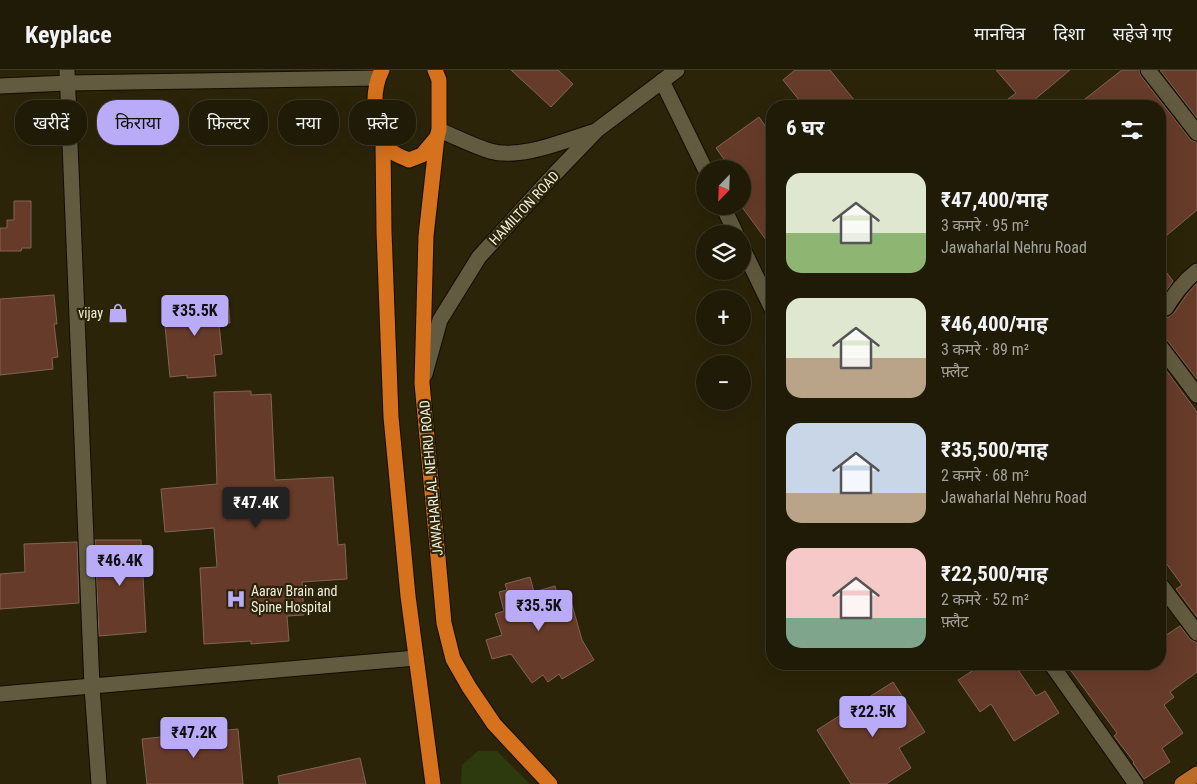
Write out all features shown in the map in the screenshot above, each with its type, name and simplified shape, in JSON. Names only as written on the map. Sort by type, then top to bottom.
[{"type":"highway","name":"JAWAHARLAL NEHRU ROAD","points":[[434,70],[439,80],[438,134],[426,236],[422,383],[444,623],[453,659],[469,687],[494,724],[550,784]]},
{"type":"highway","points":[[375,100],[375,92],[380,74]]},
{"type":"highway","points":[[385,145],[394,154],[408,160],[422,156],[438,134]]},
{"type":"highway","points":[[383,145],[390,417],[408,596],[433,784]]},
{"type":"main road","points":[[1182,784],[1197,774]]},
{"type":"street","name":"HAMILTON ROAD","points":[[422,383],[440,320],[479,257],[597,130],[677,70]]},
{"type":"street","points":[[1148,70],[1197,133]]},
{"type":"street","points":[[0,86],[67,76],[380,74]]},
{"type":"street","points":[[67,76],[92,686],[99,784]]},
{"type":"street","points":[[662,81],[701,160]]},
{"type":"street","points":[[438,134],[490,151],[505,153],[528,152],[597,130]]},
{"type":"street","points":[[751,266],[766,297]]},
{"type":"street","points":[[1166,308],[1178,289],[1197,271]]},
{"type":"street","points":[[1166,354],[1196,392]]},
{"type":"street","points":[[1166,592],[1197,633]]},
{"type":"street","points":[[0,694],[416,658]]},
{"type":"street","points":[[1055,670],[1136,784]]},
{"type":"green space","points":[[478,751],[497,751],[530,784],[461,784],[462,765]]},
{"type":"building","points":[[511,70],[558,70],[573,84],[551,107]]},
{"type":"building","points":[[795,70],[830,70],[854,100],[799,100],[783,80]]},
{"type":"building","points":[[996,70],[1070,70],[1034,100],[1007,100],[1016,93]]},
{"type":"building","points":[[1122,70],[1139,70],[1141,76],[1160,100],[1084,100]]},
{"type":"building","points":[[1160,70],[1197,70],[1197,118]]},
{"type":"building","points":[[1166,108],[1190,139],[1197,142],[1197,210],[1166,236]]},
{"type":"building","points":[[759,117],[766,127],[766,240],[748,215],[751,215],[751,160],[725,160],[716,148]]},
{"type":"building","points":[[14,201],[31,201],[31,248],[22,248],[21,251],[0,251],[0,228],[7,228],[7,220],[14,220]]},
{"type":"building","points":[[1166,272],[1173,281],[1166,291]]},
{"type":"building","points":[[1197,283],[1197,379],[1166,339],[1166,318],[1174,313]]},
{"type":"building","points":[[54,295],[57,324],[54,324],[58,357],[52,358],[53,369],[0,375],[0,299]]},
{"type":"building","points":[[228,299],[230,323],[219,324],[222,354],[214,355],[216,376],[187,378],[187,375],[170,377],[163,305]]},
{"type":"building","points":[[1166,370],[1197,412],[1197,617],[1176,589],[1182,585],[1166,563]]},
{"type":"building","points":[[251,391],[251,395],[271,394],[275,480],[333,477],[338,545],[345,544],[347,579],[302,582],[304,615],[287,616],[289,641],[251,644],[251,641],[204,644],[200,568],[217,567],[214,528],[165,532],[161,489],[217,484],[214,392]]},
{"type":"building","points":[[95,540],[141,540],[146,632],[99,636]]},
{"type":"building","points":[[77,542],[79,603],[0,609],[0,574],[25,572],[24,544]]},
{"type":"building","points":[[530,577],[534,592],[555,586],[558,598],[569,594],[582,640],[594,660],[562,679],[559,674],[548,682],[543,675],[532,683],[511,654],[492,659],[486,640],[502,635],[495,614],[504,611],[499,592],[507,590],[505,584]]},
{"type":"building","points":[[1180,626],[1190,639],[1197,642],[1197,672],[1170,692],[1174,697],[1164,705],[1183,733],[1162,748],[1170,762],[1144,779],[1134,762],[1114,736],[1117,733],[1070,670],[1166,670],[1166,635]]},
{"type":"building","points":[[974,670],[1018,670],[1036,696],[1045,691],[1059,713],[1014,741],[991,704],[980,712],[958,680]]},
{"type":"building","points":[[893,682],[925,732],[899,748],[911,768],[886,784],[851,784],[817,730]]},
{"type":"building","points":[[238,729],[243,784],[147,784],[142,739]]},
{"type":"building","points":[[360,758],[366,784],[279,784],[278,776]]},
{"type":"place","name":"vijay","points":[[118,313]]},
{"type":"place","name":"Aarav Brain and Spine Hospital","points":[[236,599]]}]
